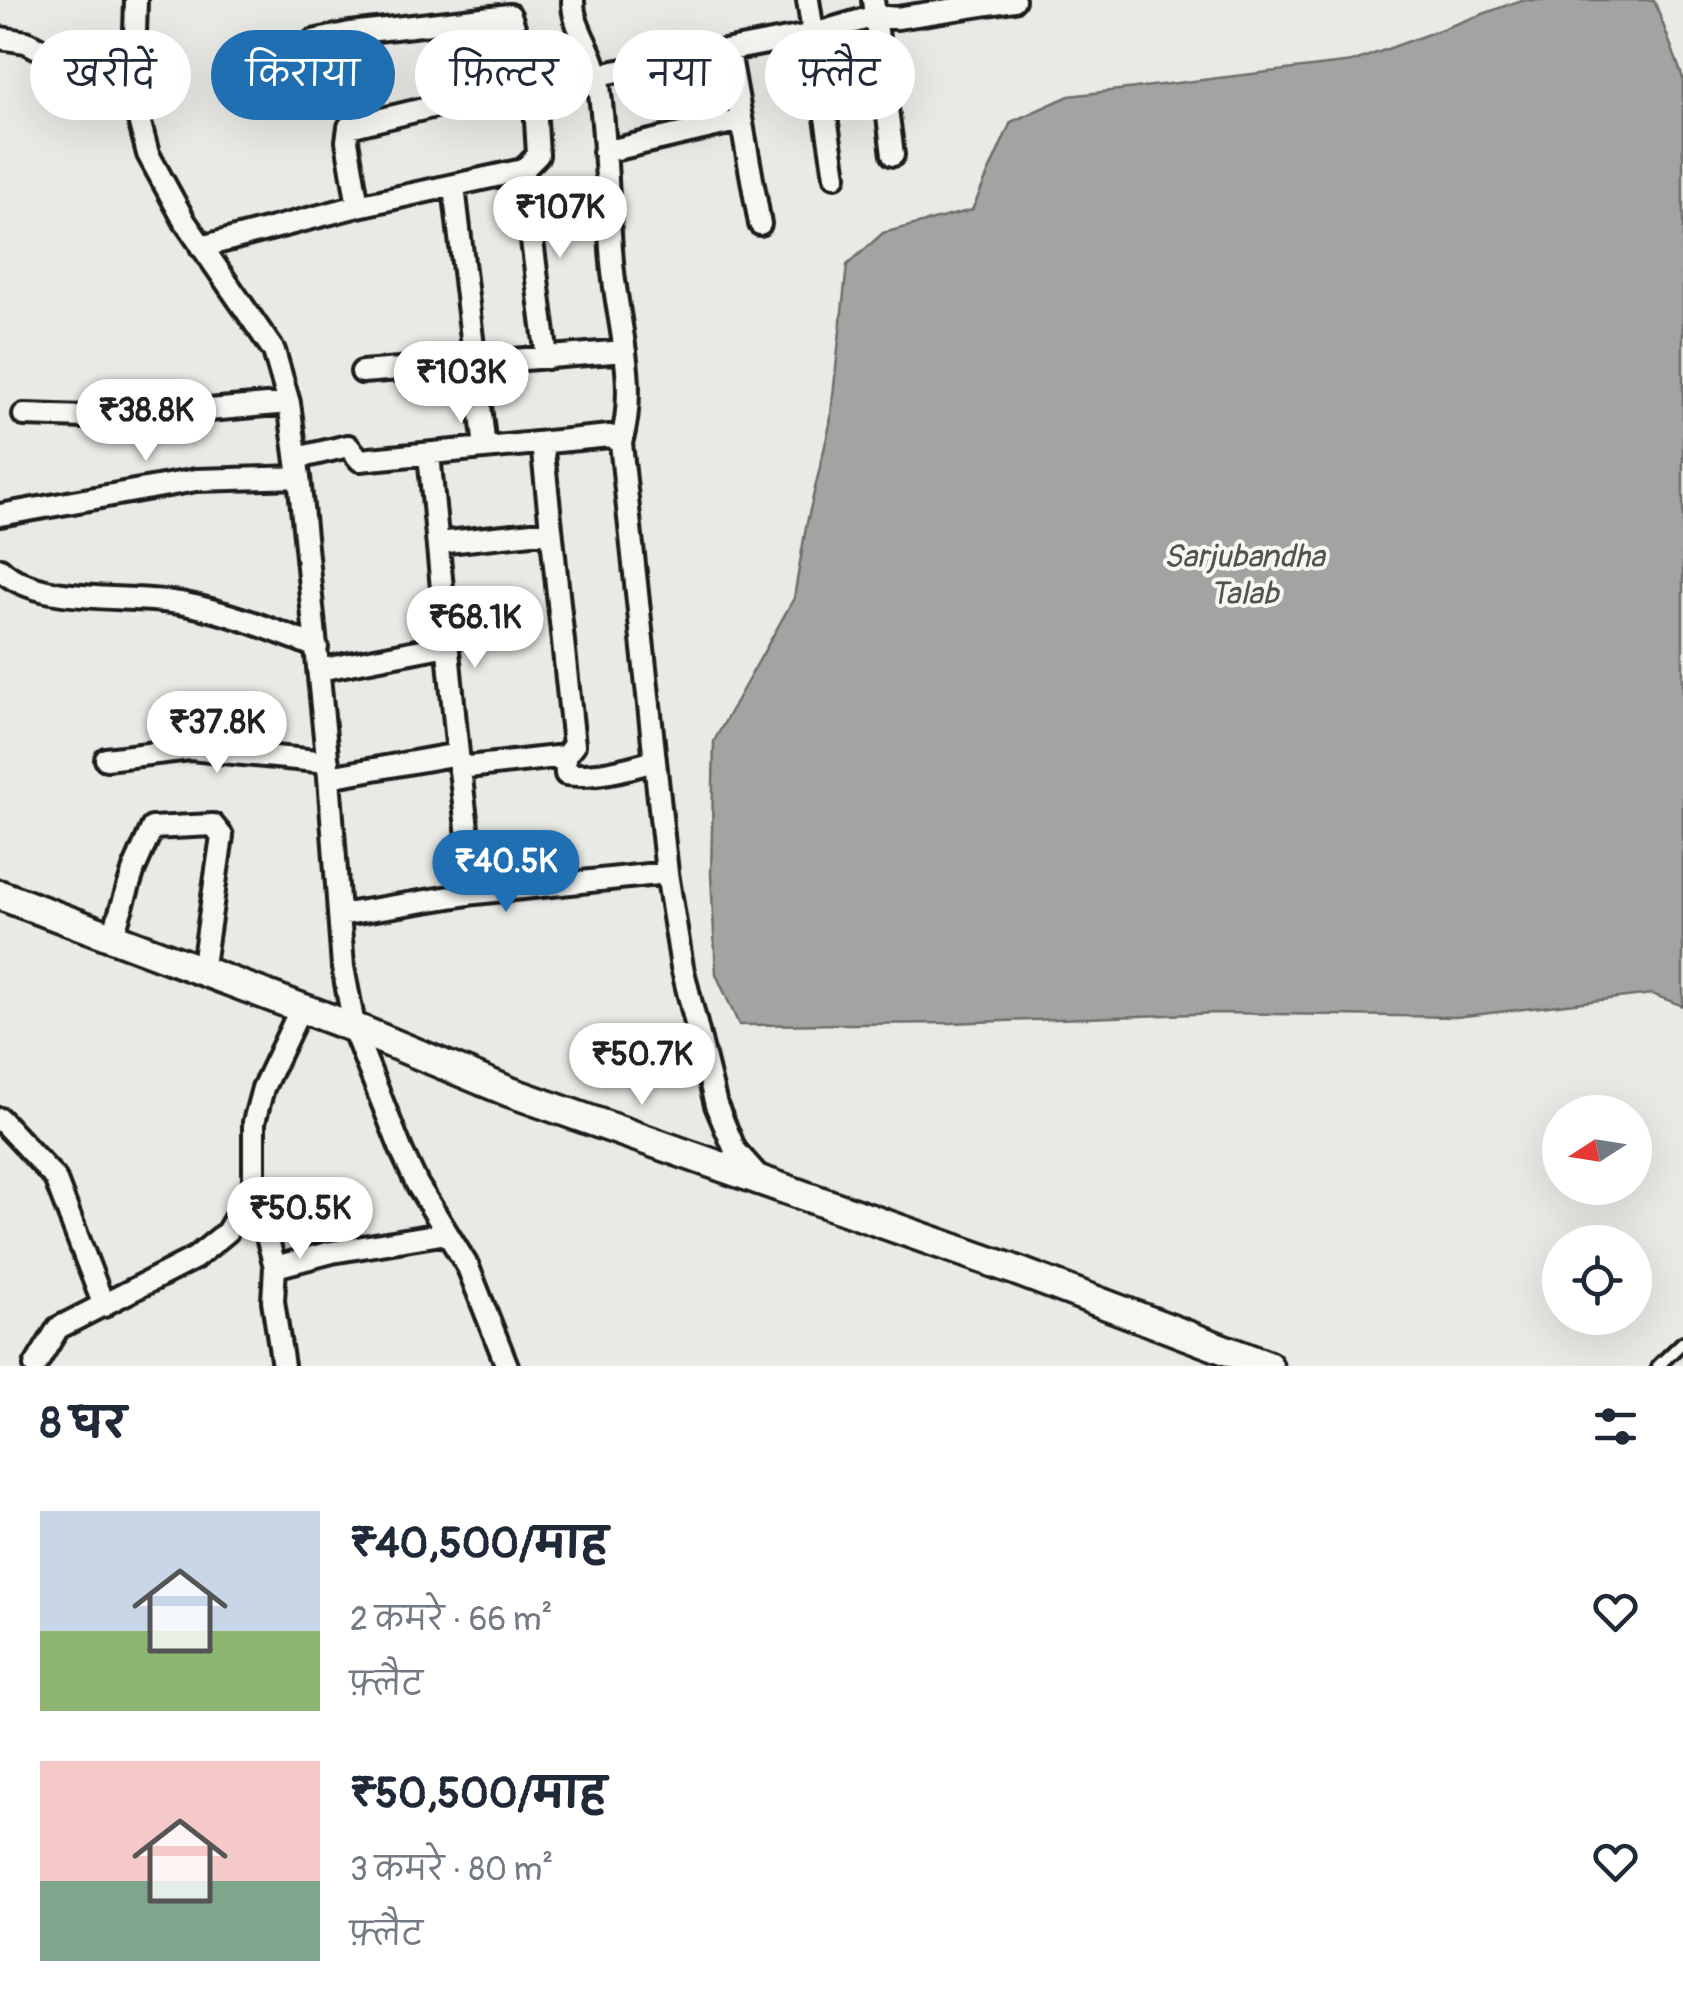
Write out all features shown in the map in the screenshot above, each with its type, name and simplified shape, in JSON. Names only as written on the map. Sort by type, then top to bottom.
[{"type":"street","points":[[135,30],[136,0]]},
{"type":"street","points":[[574,0],[573,18],[598,73],[612,268],[625,351],[629,416],[621,443],[667,873],[682,967],[716,1105],[735,1150],[763,1182]]},
{"type":"street","points":[[808,0],[813,30]]},
{"type":"street","points":[[823,30],[874,8],[897,18],[1014,0]]},
{"type":"street","points":[[874,8],[893,155]]},
{"type":"street","points":[[377,30],[510,15],[515,30]]},
{"type":"street","points":[[0,38],[30,44]]},
{"type":"street","points":[[593,74],[613,70]]},
{"type":"street","points":[[358,206],[347,141],[350,127],[415,111]]},
{"type":"street","points":[[139,120],[148,154],[201,247],[274,351],[289,404],[298,467],[329,769],[342,967],[354,1030],[402,1152],[468,1267],[507,1366]]},
{"type":"street","points":[[201,247],[358,206],[523,170],[538,155],[536,120]]},
{"type":"street","points":[[604,152],[741,120],[760,224]]},
{"type":"street","points":[[827,120],[835,176]]},
{"type":"street","points":[[523,170],[547,358]]},
{"type":"street","points":[[454,187],[485,448]]},
{"type":"street","points":[[362,372],[625,351]]},
{"type":"street","points":[[24,415],[117,418],[289,404]]},
{"type":"street","points":[[0,515],[196,480],[298,467],[348,446],[360,460],[610,436],[621,443]]},
{"type":"street","points":[[542,443],[574,746],[565,756],[566,774],[624,770],[654,761]]},
{"type":"street","points":[[429,454],[458,761],[475,893]]},
{"type":"street","points":[[438,543],[551,531]]},
{"type":"street","points":[[0,569],[13,582],[67,594],[181,603],[232,615],[317,647]]},
{"type":"street","points":[[319,670],[447,645]]},
{"type":"street","points":[[106,760],[190,748],[329,769],[565,756]]},
{"type":"street","points":[[112,938],[134,868],[152,828],[213,825],[222,836],[202,972]]},
{"type":"street","points":[[339,915],[475,893],[667,873]]},
{"type":"street","points":[[0,895],[510,1092],[1012,1269],[1268,1366]]},
{"type":"street","points":[[283,1366],[273,1300],[275,1268],[254,1186],[254,1122],[257,1106],[300,1010]]},
{"type":"street","points":[[0,1119],[55,1178],[104,1306]]},
{"type":"street","points":[[35,1366],[58,1328],[195,1258],[227,1232],[254,1186]]},
{"type":"street","points":[[275,1268],[332,1252],[447,1233]]},
{"type":"lane","points":[[1658,1366],[1683,1342]]},
{"type":"water","name":"Sarjubandha Talab","points":[[1521,0],[1654,0],[1683,78],[1683,1006],[1652,994],[1456,1017],[1220,1013],[951,1023],[739,1025],[716,974],[711,874],[714,741],[794,598],[830,424],[847,265],[883,233],[972,210],[1011,122],[1069,96],[1352,62]]}]
